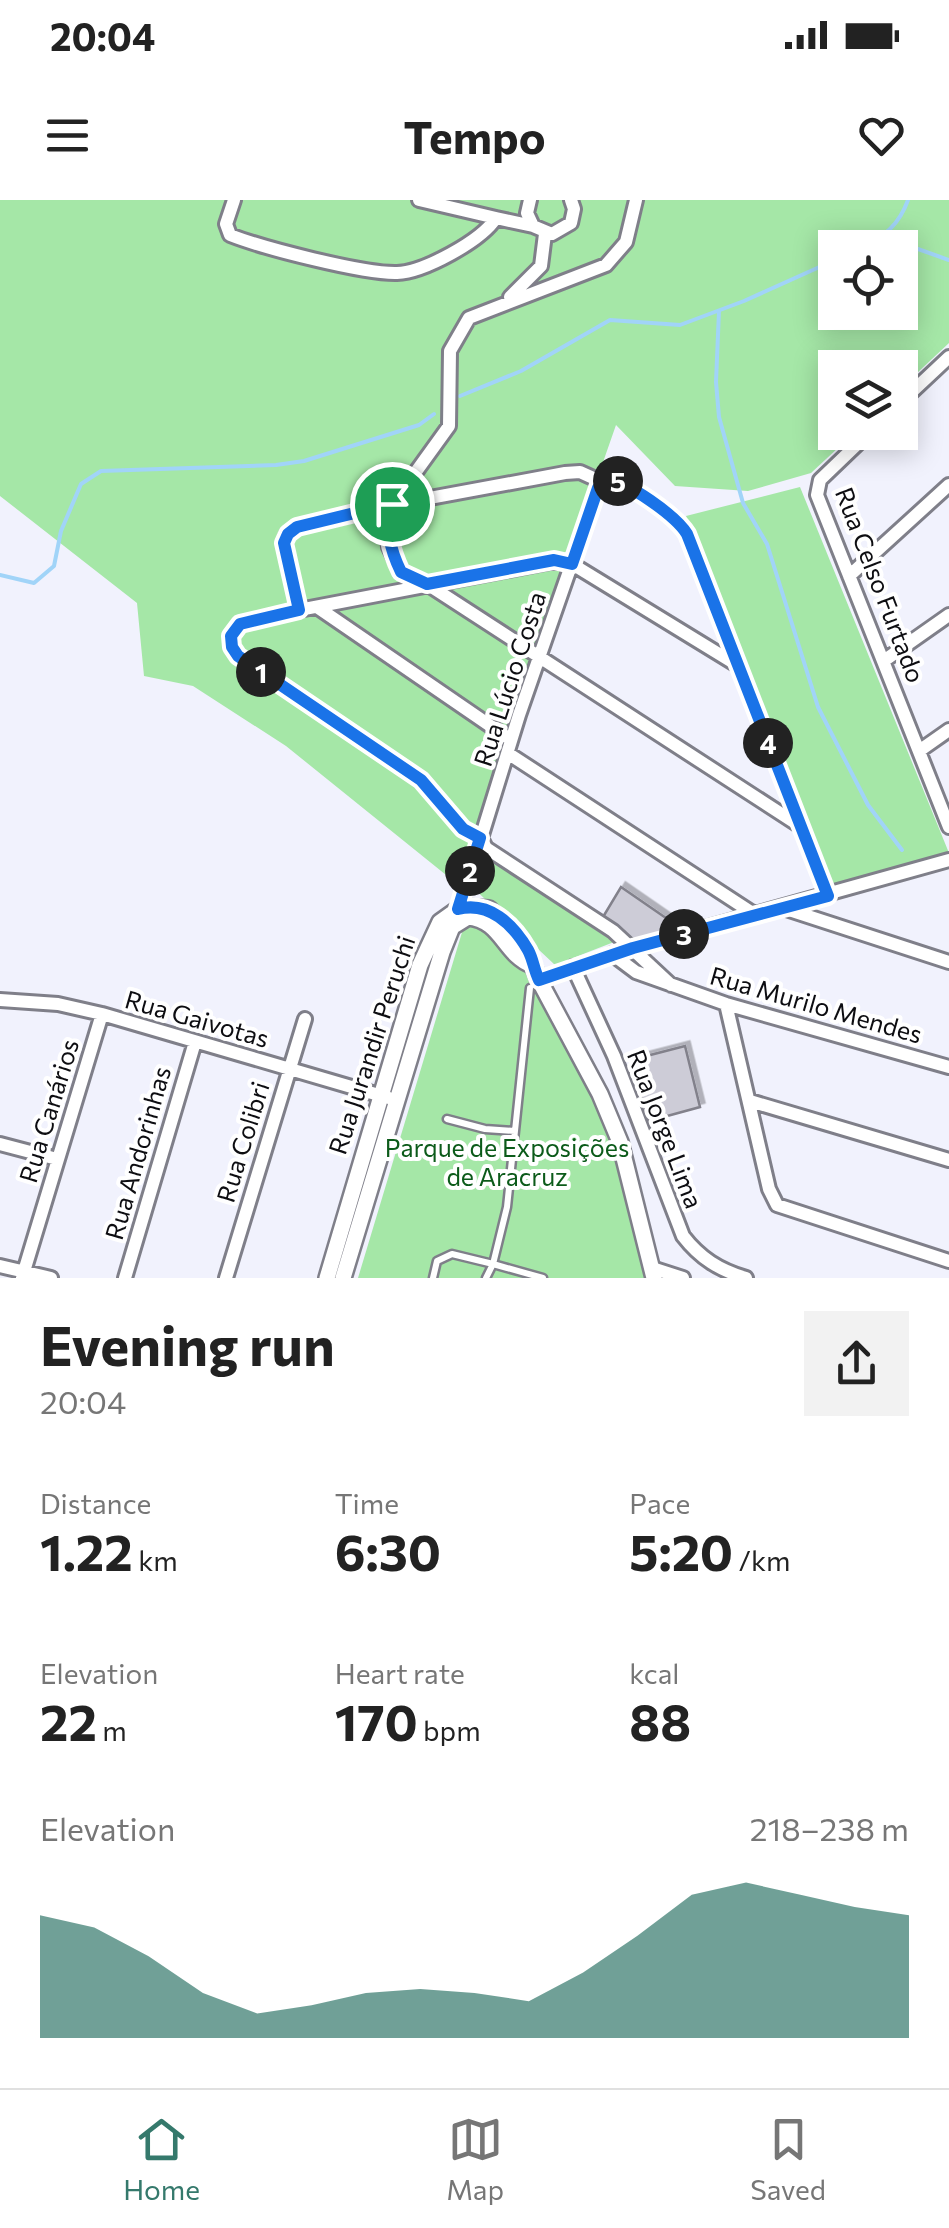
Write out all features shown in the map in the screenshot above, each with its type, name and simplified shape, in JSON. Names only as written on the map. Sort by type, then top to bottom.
[{"type":"street","points":[[234,200],[226,224],[230,235],[372,271],[399,273],[429,265],[488,230],[496,218]]},
{"type":"street","points":[[419,200],[560,233],[571,223],[572,200]]},
{"type":"street","points":[[505,302],[541,266],[539,230],[527,212],[530,200]]},
{"type":"street","points":[[636,200],[626,242],[606,265],[469,318],[450,351],[449,426],[392,504],[387,520],[390,547],[401,572],[427,584],[802,828]]},
{"type":"street","points":[[918,387],[949,357]]},
{"type":"street","name":"Rua Celso Furtado","points":[[851,450],[820,480],[817,489],[949,827]]},
{"type":"street","points":[[299,610],[284,543],[297,527],[392,504],[565,473],[580,472],[602,482],[618,481],[682,526],[828,896]]},
{"type":"street","name":"Rua Lúcio Costa","points":[[480,838],[602,482]]},
{"type":"street","points":[[849,576],[949,485]]},
{"type":"street","points":[[633,948],[486,848],[480,838],[463,829],[421,780],[238,656],[231,636],[240,624],[299,610],[554,560],[572,564],[737,665]]},
{"type":"street","points":[[317,606],[510,747],[754,914]]},
{"type":"street","points":[[885,660],[949,615]]},
{"type":"street","points":[[918,751],[949,730]]},
{"type":"street","points":[[534,978],[949,860]]},
{"type":"street","points":[[780,908],[949,962]]},
{"type":"street","points":[[458,909],[489,909],[515,943],[530,952],[534,978],[600,1094],[620,1142],[653,1273],[683,1278]]},
{"type":"street","name":"Rua Jurandir Peruchi","points":[[326,1278],[420,965],[440,922],[458,909]]},
{"type":"street","name":"Rua Jurandir Peruchi","points":[[342,1278],[452,927],[468,917],[479,919],[515,943]]},
{"type":"street","name":"Rua Murilo Mendes","points":[[633,948],[671,984]]},
{"type":"street","name":"Rua Murilo Mendes","points":[[612,954],[636,972],[726,1004],[949,1067]]},
{"type":"street","name":"Rua Jorge Lima","points":[[573,967],[621,1074],[683,1236],[705,1259],[746,1278]]},
{"type":"street","name":"Rua Gaivotas","points":[[0,1000],[58,1004],[102,1014],[397,1100]]},
{"type":"street","points":[[726,1004],[769,1190],[777,1205],[949,1261]]},
{"type":"street","name":"Rua Canários","points":[[24,1274],[102,1014]]},
{"type":"street","name":"Rua Colibri","points":[[226,1278],[305,1019]]},
{"type":"street","name":"Rua Andorinhas","points":[[125,1278],[195,1042]]},
{"type":"street","points":[[750,1101],[949,1160]]},
{"type":"street","points":[[0,1144],[56,1160]]},
{"type":"street","points":[[0,1266],[51,1278]]},
{"type":"lane","points":[[486,1278],[507,1207],[534,978]]},
{"type":"lane","points":[[447,1119],[485,1129],[515,1131]]},
{"type":"lane","points":[[434,1278],[437,1261],[448,1254],[542,1278]]},
{"type":"path","points":[[458,909],[480,838]]},
{"type":"green space","points":[[0,200],[949,200],[949,343],[918,372],[918,350],[818,350],[818,450],[836,450],[811,473],[748,491],[675,486],[616,425],[456,883],[286,746],[193,686],[144,676],[137,603],[0,496]]},
{"type":"green space","points":[[800,487],[949,853],[833,887],[686,516]]},
{"type":"green space","points":[[478,852],[614,942],[555,965],[469,884]]},
{"type":"green space","name":"Parque de Exposições de Aracruz","points":[[474,918],[536,975],[601,1096],[651,1278],[358,1278],[463,929]]},
{"type":"building","points":[[621,887],[679,927],[634,940],[603,917]]},
{"type":"building","points":[[685,1046],[700,1107],[649,1121],[631,1060]]},
{"type":"waterway","points":[[889,230],[908,200]]},
{"type":"waterway","points":[[918,249],[949,260]]},
{"type":"waterway","points":[[460,396],[521,371],[610,320],[680,325],[818,268]]},
{"type":"waterway","points":[[719,311],[719,417],[743,503],[767,544],[818,707],[868,805],[902,850]]},
{"type":"waterway","points":[[0,575],[34,583],[54,566],[61,531],[81,484],[101,471],[304,461],[419,425],[434,414]]},
{"type":"route","points":[[606,479],[618,481],[675,519],[690,542],[828,896],[633,948],[539,980],[530,952],[503,920],[489,909],[477,906],[458,909],[480,838],[463,829],[421,780],[238,656],[232,647],[231,636],[240,624],[299,610],[284,543],[288,534],[297,527],[392,504],[387,520],[390,547],[401,572],[427,584],[554,560],[572,564],[598,488],[606,479]]}]
